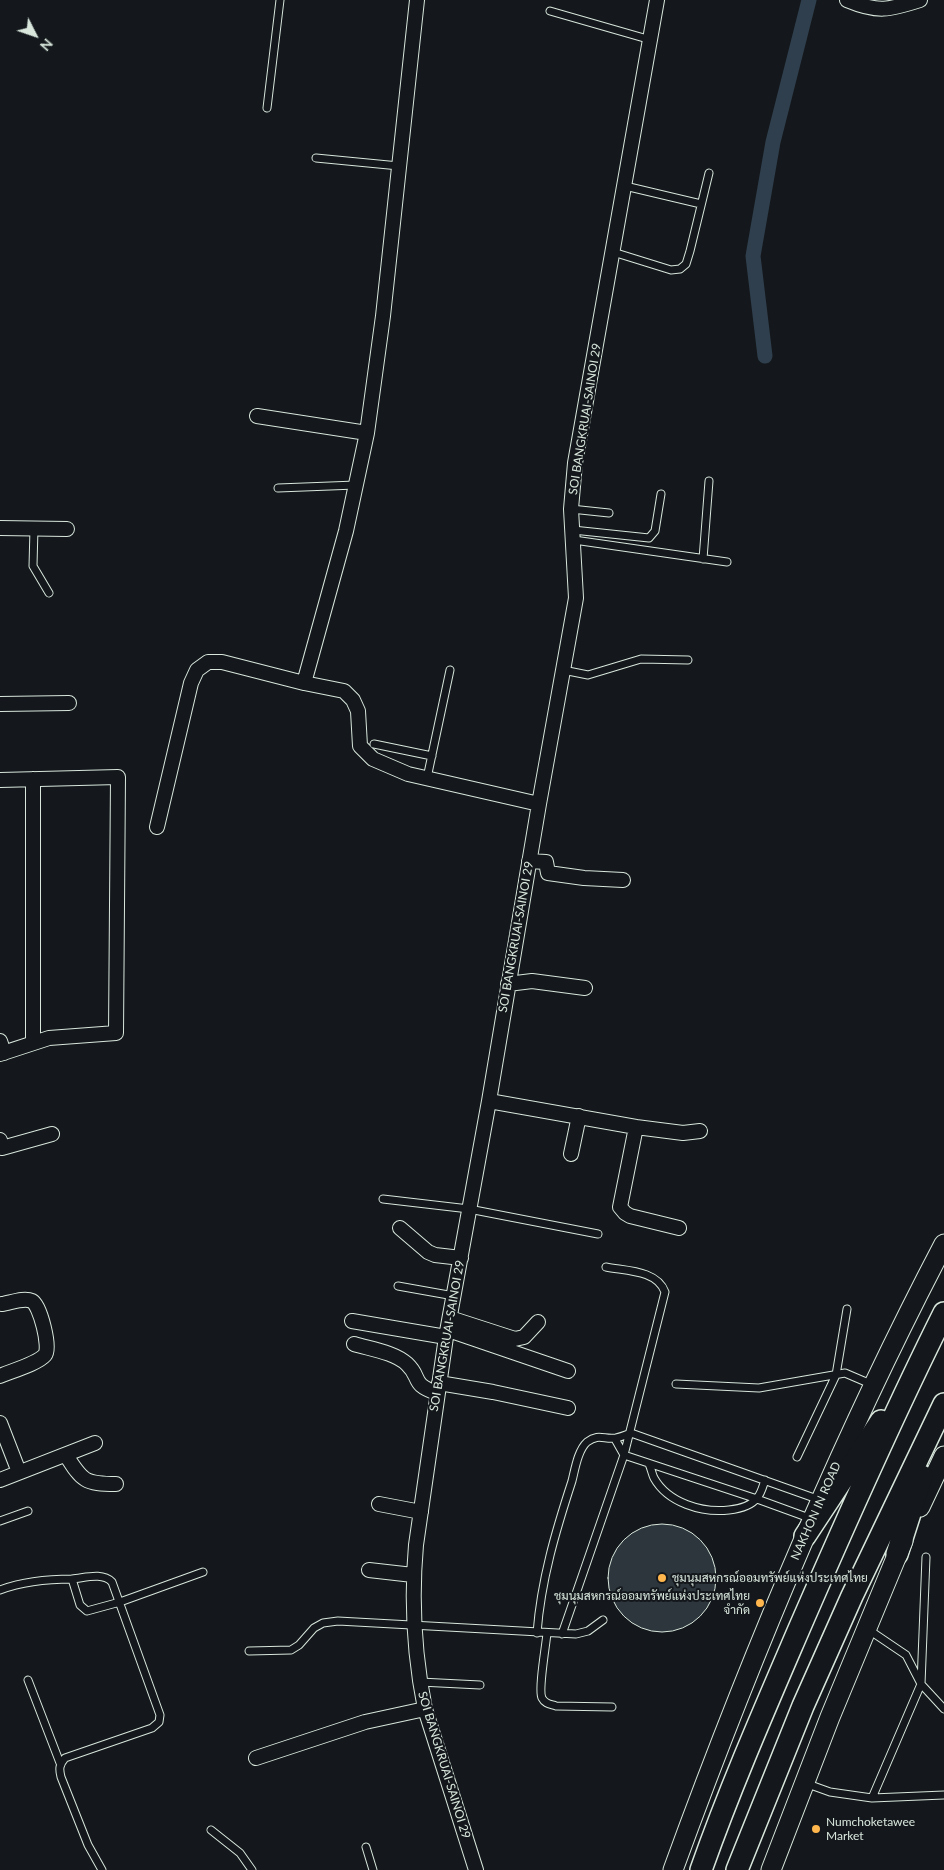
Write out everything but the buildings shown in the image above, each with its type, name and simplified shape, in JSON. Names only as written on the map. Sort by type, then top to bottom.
[{"type":"main road","name":"NAKHON IN ROAD","points":[[673,1870],[773,1609],[808,1527],[903,1322],[944,1244]]},
{"type":"main road","points":[[701,1870],[770,1697],[837,1541],[910,1380],[944,1313]]},
{"type":"main road","points":[[808,1527],[910,1380]]},
{"type":"main road","points":[[897,1554],[944,1404]]},
{"type":"main road","points":[[737,1870],[802,1706],[852,1596],[944,1404]]},
{"type":"main road","points":[[771,1870],[866,1628],[897,1554],[944,1456]]},
{"type":"street","points":[[304,683],[346,531],[367,433],[383,316],[417,0]]},
{"type":"street","name":"SOI BANGKRUAI-SAINOI 29","points":[[476,1870],[426,1709],[420,1682],[413,1626],[413,1575],[438,1388],[576,598],[571,509],[575,463],[657,0]]},
{"type":"street","points":[[847,0],[861,6],[886,10],[895,4],[920,0]]},
{"type":"street","points":[[257,416],[367,433]]},
{"type":"street","points":[[0,528],[67,529]]},
{"type":"street","points":[[156,826],[191,683],[197,670],[208,662],[222,662],[344,691],[353,700],[358,711],[360,746],[373,759],[408,774],[539,804]]},
{"type":"street","points":[[0,704],[69,703]]},
{"type":"street","points":[[0,780],[118,776],[116,1033],[49,1038],[1,1050]]},
{"type":"street","points":[[33,779],[34,1043]]},
{"type":"street","points":[[529,862],[546,862],[548,873],[584,878],[623,880]]},
{"type":"street","points":[[508,984],[532,981],[585,988]]},
{"type":"street","points":[[489,1101],[636,1127],[683,1133],[700,1131]]},
{"type":"street","points":[[571,1154],[579,1116]]},
{"type":"street","points":[[636,1127],[620,1207],[624,1213],[630,1216],[679,1228]]},
{"type":"street","points":[[0,1140],[2,1148],[52,1134]]},
{"type":"street","points":[[400,1228],[428,1252],[435,1255],[461,1258]]},
{"type":"street","points":[[0,1376],[42,1358],[47,1352],[48,1344],[39,1312],[31,1300],[2,1304]]},
{"type":"street","points":[[352,1321],[448,1329],[515,1339],[524,1337],[538,1322]]},
{"type":"street","points":[[448,1329],[568,1371]]},
{"type":"street","points":[[354,1344],[398,1358],[407,1364],[419,1385],[425,1389],[485,1390],[568,1408]]},
{"type":"street","points":[[0,1424],[20,1472]]},
{"type":"street","points":[[0,1480],[95,1443]]},
{"type":"street","points":[[66,1455],[73,1467],[89,1482],[94,1484],[116,1484]]},
{"type":"street","points":[[379,1504],[421,1512]]},
{"type":"street","points":[[369,1570],[413,1575]]},
{"type":"street","points":[[256,1758],[365,1722],[426,1709]]},
{"type":"lane","points":[[267,108],[280,0]]},
{"type":"lane","points":[[550,11],[651,40]]},
{"type":"lane","points":[[316,158],[400,166]]},
{"type":"lane","points":[[613,252],[671,270],[680,269],[686,264],[690,251],[708,173]]},
{"type":"lane","points":[[625,186],[701,204]]},
{"type":"lane","points":[[703,559],[709,481]]},
{"type":"lane","points":[[278,488],[356,485]]},
{"type":"lane","points":[[573,535],[650,538],[655,531],[661,494]]},
{"type":"lane","points":[[571,509],[609,513]]},
{"type":"lane","points":[[34,528],[34,566],[49,593]]},
{"type":"lane","points":[[573,535],[727,562]]},
{"type":"lane","points":[[563,670],[588,675],[601,673],[641,659],[688,660]]},
{"type":"lane","points":[[427,778],[450,670]]},
{"type":"lane","points":[[374,744],[432,756]]},
{"type":"lane","points":[[382,1199],[469,1209],[598,1234]]},
{"type":"lane","points":[[562,1634],[631,1433],[665,1292],[662,1285],[650,1276],[606,1267]]},
{"type":"lane","points":[[398,1286],[454,1296]]},
{"type":"lane","points":[[796,1458],[836,1375],[847,1308]]},
{"type":"lane","points":[[676,1384],[759,1388],[845,1373],[874,1385]]},
{"type":"lane","points":[[537,1632],[539,1604],[556,1530],[580,1456],[585,1444],[592,1439],[600,1436],[615,1438],[631,1433],[820,1500]]},
{"type":"lane","points":[[615,1438],[624,1455],[757,1499],[808,1527]]},
{"type":"lane","points":[[649,1464],[654,1478],[672,1497],[688,1506],[702,1509],[736,1510],[746,1506],[757,1499],[765,1480]]},
{"type":"lane","points":[[0,1521],[28,1511]]},
{"type":"lane","points":[[872,1798],[922,1684],[926,1557]]},
{"type":"lane","points":[[72,1579],[76,1597],[83,1609],[87,1610],[120,1602],[202,1572]]},
{"type":"lane","points":[[0,1590],[41,1580],[99,1576],[107,1578],[112,1582],[120,1602],[160,1715],[159,1722],[152,1728],[65,1758],[60,1763]]},
{"type":"lane","points":[[249,1651],[291,1650],[299,1645],[314,1628],[323,1623],[338,1621],[547,1634],[576,1634],[588,1631],[603,1620]]},
{"type":"lane","points":[[866,1628],[906,1655],[922,1684],[944,1709]]},
{"type":"lane","points":[[547,1634],[541,1684],[543,1700],[547,1704],[556,1706],[612,1707]]},
{"type":"lane","points":[[28,1680],[60,1763],[61,1777],[88,1844],[102,1870]]},
{"type":"lane","points":[[420,1682],[480,1685]]},
{"type":"lane","points":[[804,1783],[830,1792],[872,1798],[944,1795]]},
{"type":"lane","points":[[211,1830],[240,1853],[252,1870]]},
{"type":"lane","points":[[366,1847],[373,1870]]},
{"type":"waterway","points":[[765,356],[753,256],[773,142],[809,0]]},
{"type":"place","name":"ชุมนุมสหกรณ์ออมทรัพย์แห่งประเทศไทย","points":[[662,1578]]},
{"type":"place","name":"ชุมนุมสหกรณ์ออมทรัพย์แห่งประเทศไทย จำกัด","points":[[760,1603]]},
{"type":"place","name":"Numchoketawee Market","points":[[816,1829]]}]
